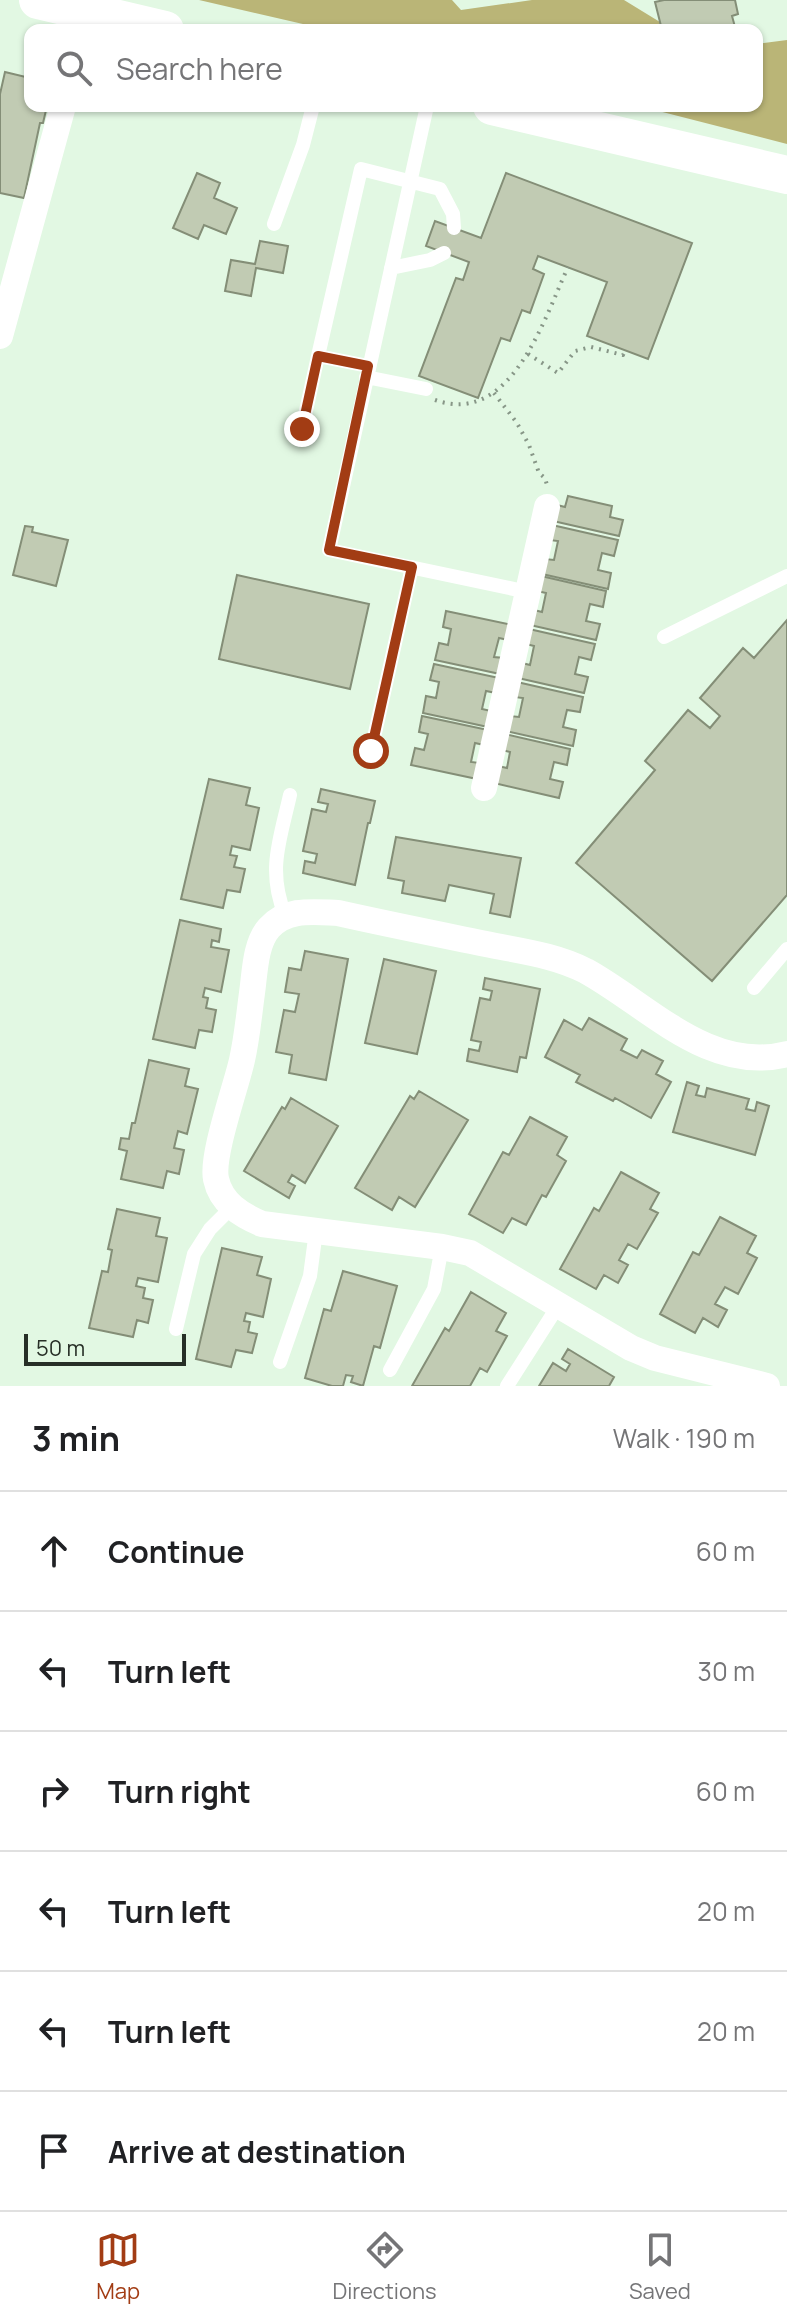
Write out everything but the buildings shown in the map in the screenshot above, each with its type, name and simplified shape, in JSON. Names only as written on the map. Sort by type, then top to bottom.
[{"type":"main road","points":[[38,0],[86,21],[112,24]]},
{"type":"main road","points":[[518,112],[787,175]]},
{"type":"street","points":[[0,336],[61,112]]},
{"type":"street","points":[[484,788],[547,507]]},
{"type":"street","points":[[767,1386],[655,1358],[631,1348],[470,1253],[262,1224],[243,1215],[227,1201],[214,1170],[243,1057],[256,961],[262,939],[269,928],[285,915],[305,911],[338,913],[547,956],[586,972],[691,1038],[720,1052],[752,1058],[787,1054]]},
{"type":"lane","points":[[274,224],[303,145],[311,112]]},
{"type":"lane","points":[[426,112],[329,550],[528,592]]},
{"type":"lane","points":[[302,429],[361,169],[440,189],[453,214],[454,228]]},
{"type":"lane","points":[[391,268],[430,260],[444,253]]},
{"type":"lane","points":[[318,356],[426,389]]},
{"type":"lane","points":[[371,751],[412,567]]},
{"type":"lane","points":[[664,637],[787,576]]},
{"type":"lane","points":[[285,915],[275,882],[276,858],[290,795]]},
{"type":"lane","points":[[754,988],[787,949]]},
{"type":"lane","points":[[176,1329],[194,1254],[227,1201]]},
{"type":"lane","points":[[280,1362],[310,1276],[316,1231]]},
{"type":"lane","points":[[390,1370],[434,1289],[442,1247]]},
{"type":"lane","points":[[507,1386],[558,1306]]},
{"type":"path","points":[[426,389],[435,401],[459,405],[472,404],[494,393],[528,354],[568,267]]},
{"type":"path","points":[[528,354],[558,373],[575,351],[591,347],[623,355],[625,350]]},
{"type":"path","points":[[494,393],[517,423],[539,473],[545,478],[547,507]]},
{"type":"shaded area","points":[[199,0],[452,0],[461,10],[532,0],[624,0],[663,24],[303,24]]},
{"type":"shaded area","points":[[787,40],[787,144],[662,112],[763,112],[763,43]]},
{"type":"route","points":[[302,429],[318,356],[368,366],[329,550],[412,567],[371,751]]}]
